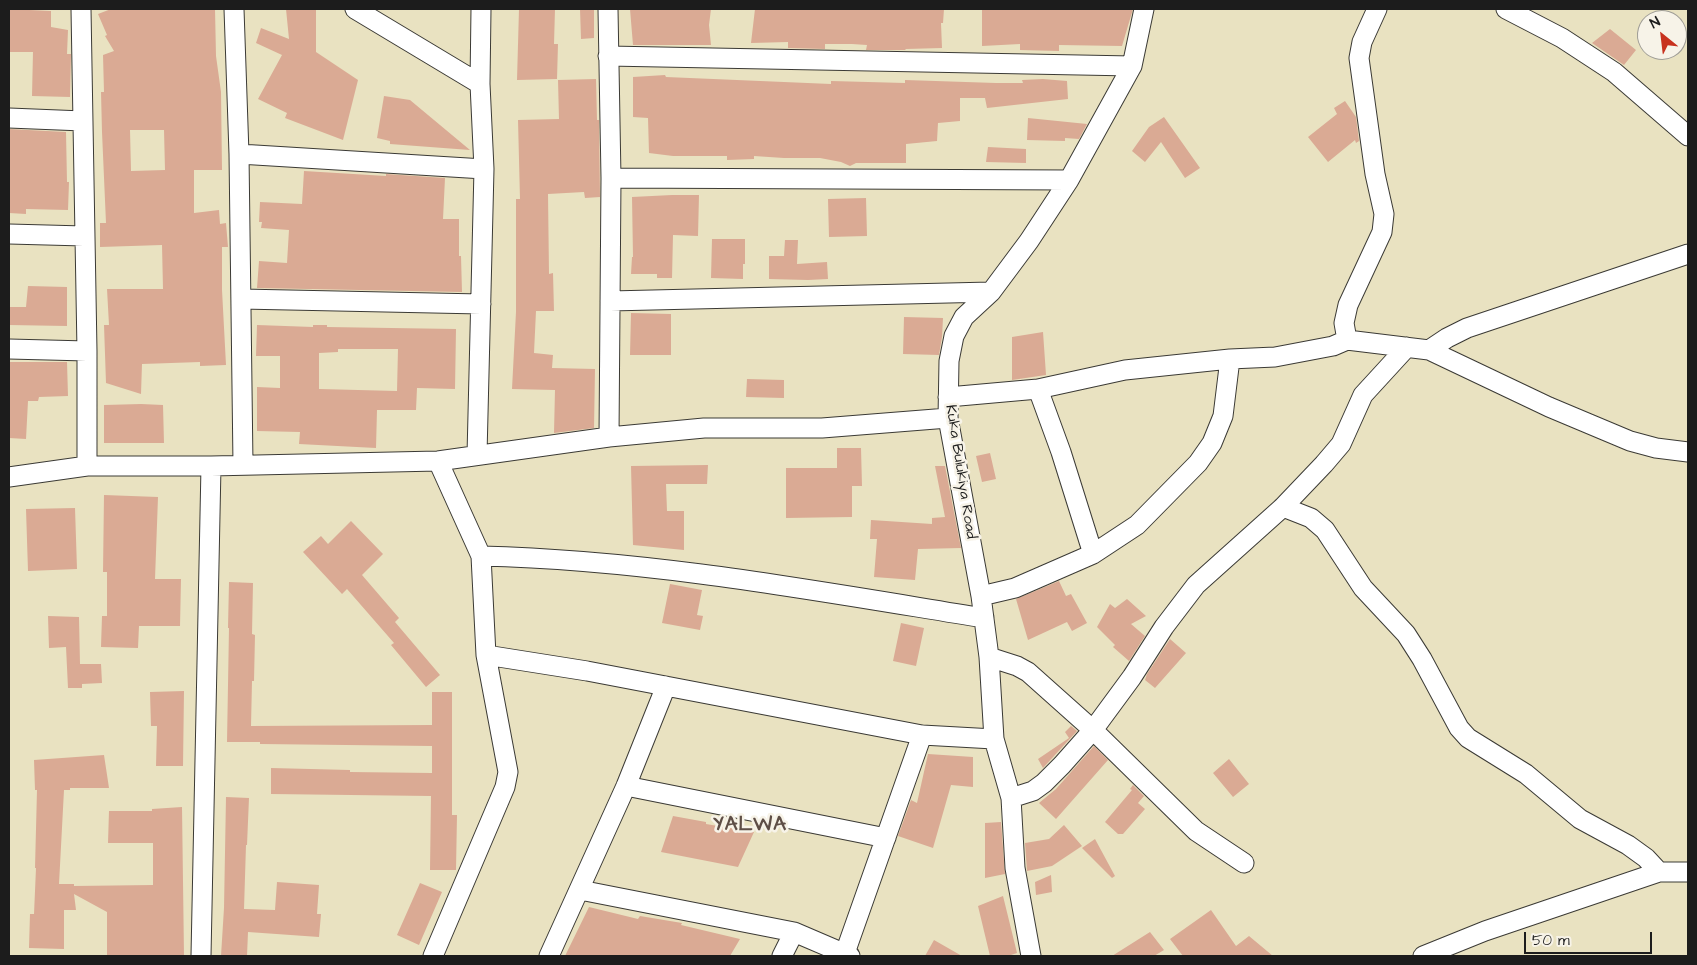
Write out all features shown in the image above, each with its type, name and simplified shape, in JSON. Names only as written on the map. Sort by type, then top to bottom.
[{"type":"street","points":[[81,9],[87,351],[87,466]]},
{"type":"street","points":[[234,9],[239,154],[244,464]]},
{"type":"street","points":[[355,9],[480,84]]},
{"type":"street","points":[[477,456],[484,169],[480,84],[481,9]]},
{"type":"street","points":[[608,9],[612,178],[609,437]]},
{"type":"street","name":"Kuka Bulukiya Road","points":[[1031,956],[1015,868],[1011,798],[994,739],[989,657],[981,596],[948,418],[949,361],[954,336],[964,318],[991,292],[1030,241],[1069,180],[1132,66],[1144,9]]},
{"type":"street","points":[[1348,340],[1344,323],[1348,306],[1382,232],[1384,214],[1375,174],[1359,58],[1362,42],[1377,9]]},
{"type":"street","points":[[1506,9],[1562,38],[1614,72],[1688,136]]},
{"type":"street","points":[[608,56],[1132,66]]},
{"type":"street","points":[[9,118],[83,121]]},
{"type":"street","points":[[239,154],[484,169]]},
{"type":"street","points":[[612,178],[1069,180]]},
{"type":"street","points":[[9,234],[84,236]]},
{"type":"street","points":[[1429,350],[1467,328],[1688,254]]},
{"type":"street","points":[[610,301],[991,292]]},
{"type":"street","points":[[241,299],[481,304]]},
{"type":"street","points":[[948,397],[1038,389],[1125,370],[1230,359],[1275,357],[1333,346],[1348,340],[1429,350],[1549,407],[1630,441],[1656,448],[1688,452]]},
{"type":"street","points":[[1011,798],[1033,791],[1044,783],[1093,730],[1164,627],[1196,585],[1283,507],[1341,444],[1364,395],[1407,347]]},
{"type":"street","points":[[9,349],[87,351]]},
{"type":"street","points":[[981,596],[1015,588],[1093,554],[1137,525],[1198,463],[1212,442],[1223,416],[1230,359]]},
{"type":"street","points":[[1038,389],[1061,452],[1093,554]]},
{"type":"street","points":[[9,477],[87,466],[212,466],[438,461],[609,437],[704,428],[822,428],[948,418]]},
{"type":"street","points":[[433,956],[505,787],[508,772],[486,655],[482,556],[438,461]]},
{"type":"street","points":[[201,956],[212,466]]},
{"type":"street","points":[[1283,507],[1311,518],[1325,530],[1363,588],[1406,634],[1422,659],[1459,728],[1468,738],[1526,774],[1580,820],[1628,845],[1646,858],[1659,872]]},
{"type":"street","points":[[482,556],[607,562],[737,578],[984,618]]},
{"type":"street","points":[[486,655],[588,671],[922,735],[994,739]]},
{"type":"street","points":[[989,657],[1017,666],[1028,672],[1093,730],[1196,831],[1244,863]]},
{"type":"street","points":[[549,956],[626,786],[666,686]]},
{"type":"street","points":[[580,890],[794,932],[848,955],[922,735]]},
{"type":"street","points":[[626,786],[886,838]]},
{"type":"street","points":[[1423,956],[1456,950],[1485,931],[1659,872],[1688,872]]},
{"type":"street","points":[[782,956],[794,932]]},
{"type":"building","points":[[9,9],[51,11],[51,27],[68,30],[67,54],[71,54],[70,97],[32,96],[33,52],[9,52]]},
{"type":"building","points":[[111,9],[215,9],[216,56],[221,92],[222,170],[194,170],[194,213],[219,210],[220,224],[226,223],[228,247],[222,247],[222,290],[226,365],[200,366],[200,362],[142,364],[141,394],[106,383],[104,325],[109,325],[107,289],[163,289],[162,245],[100,247],[100,223],[106,223],[101,92],[104,92],[103,55],[114,51],[105,36],[107,35],[98,14]],"holes":[[[130,130],[164,130],[165,170],[131,171]]]},
{"type":"building","points":[[286,9],[316,9],[316,52],[358,80],[343,140],[285,118],[287,113],[258,99],[282,55],[256,43],[261,28],[289,39]]},
{"type":"building","points":[[519,9],[555,9],[554,44],[558,44],[557,79],[517,80]]},
{"type":"building","points":[[580,9],[594,9],[594,38],[581,39]]},
{"type":"building","points":[[630,9],[711,9],[709,25],[711,45],[633,45]]},
{"type":"building","points":[[755,9],[944,9],[943,23],[941,23],[942,48],[866,50],[867,45],[825,44],[825,49],[788,48],[788,42],[751,43]]},
{"type":"building","points":[[982,9],[1133,9],[1122,46],[1059,45],[1059,51],[1020,50],[1020,44],[982,46]]},
{"type":"building","points":[[1610,29],[1636,50],[1624,65],[1592,43]]},
{"type":"building","points":[[665,75],[666,77],[831,84],[831,81],[905,83],[905,80],[1023,83],[1022,80],[1043,79],[1067,81],[1068,99],[987,108],[985,98],[960,98],[960,121],[938,123],[937,141],[906,144],[906,163],[856,163],[850,166],[841,162],[820,158],[754,156],[754,159],[727,160],[727,156],[673,156],[649,153],[648,118],[633,117],[633,77]]},
{"type":"building","points":[[596,79],[597,120],[599,120],[600,197],[585,198],[584,192],[548,194],[549,274],[553,273],[554,311],[536,311],[534,353],[553,355],[552,368],[595,369],[594,428],[554,433],[555,390],[512,389],[516,312],[516,199],[520,199],[518,120],[559,119],[558,80]]},
{"type":"building","points":[[384,96],[410,100],[470,150],[390,144],[390,141],[377,138]]},
{"type":"building","points":[[1345,101],[1356,117],[1359,141],[1356,143],[1355,140],[1328,162],[1308,137],[1337,114],[1334,108]]},
{"type":"building","points":[[1164,117],[1200,168],[1185,178],[1161,142],[1145,162],[1132,151],[1149,127]]},
{"type":"building","points":[[1028,118],[1087,124],[1079,139],[1065,138],[1065,141],[1027,140]]},
{"type":"building","points":[[9,129],[66,132],[67,182],[69,182],[68,210],[26,209],[26,214],[9,213]]},
{"type":"building","points":[[988,147],[1026,149],[1026,163],[986,162]]},
{"type":"building","points":[[304,171],[445,178],[443,219],[459,219],[459,256],[461,256],[462,292],[257,288],[259,261],[287,263],[289,230],[261,228],[262,222],[259,222],[260,202],[302,204]]},
{"type":"building","points":[[699,195],[698,236],[673,235],[672,278],[657,278],[657,274],[631,274],[633,257],[632,197]]},
{"type":"building","points":[[866,198],[867,236],[829,237],[828,199]]},
{"type":"building","points":[[712,239],[745,239],[743,279],[711,278]]},
{"type":"building","points":[[785,240],[798,240],[797,264],[827,262],[828,279],[769,279],[769,256],[784,256]]},
{"type":"building","points":[[28,286],[67,287],[67,326],[9,325],[9,307],[26,307]]},
{"type":"building","points":[[631,313],[671,314],[671,355],[630,355]]},
{"type":"building","points":[[904,317],[943,318],[939,355],[903,354]]},
{"type":"building","points":[[257,325],[456,329],[455,389],[417,388],[416,410],[377,410],[376,448],[299,444],[300,432],[257,431],[257,387],[280,388],[280,356],[256,356]],"holes":[[[338,349],[398,349],[397,391],[319,389],[319,353],[338,352]]]},
{"type":"building","points":[[1043,332],[1046,375],[1012,380],[1012,337]]},
{"type":"building","points":[[9,362],[67,362],[68,396],[39,397],[38,401],[28,401],[26,439],[9,438]]},
{"type":"building","points":[[747,379],[784,380],[784,398],[746,397]]},
{"type":"building","points":[[104,405],[163,405],[164,443],[104,443]]},
{"type":"building","points":[[837,448],[861,448],[862,486],[852,486],[852,517],[786,518],[786,468],[837,468]]},
{"type":"building","points":[[990,453],[996,479],[982,482],[976,456]]},
{"type":"building","points":[[708,465],[707,484],[666,484],[667,511],[684,511],[684,550],[633,545],[631,466]]},
{"type":"building","points":[[935,466],[945,466],[961,548],[918,549],[915,580],[874,577],[877,539],[870,539],[871,520],[932,524],[932,518],[945,517]]},
{"type":"building","points":[[104,495],[158,497],[155,579],[181,579],[180,626],[139,626],[138,648],[101,647],[102,616],[107,616],[107,572],[103,572]]},
{"type":"building","points":[[75,508],[77,569],[28,571],[26,509]]},
{"type":"building","points":[[351,521],[383,554],[362,575],[399,618],[395,622],[440,675],[426,687],[391,645],[394,643],[347,589],[342,594],[303,552],[321,536],[328,544]]},
{"type":"building","points":[[1059,581],[1066,596],[1071,594],[1087,623],[1072,631],[1067,622],[1028,640],[1016,599]]},
{"type":"building","points":[[229,582],[253,583],[252,634],[255,635],[251,726],[432,725],[432,692],[452,692],[452,815],[457,815],[456,870],[430,870],[431,796],[271,794],[271,768],[350,770],[350,772],[432,773],[432,746],[227,742]]},
{"type":"building","points":[[670,584],[702,590],[697,615],[703,616],[700,630],[662,623]]},
{"type":"building","points":[[1127,599],[1146,616],[1131,624],[1145,636],[1129,661],[1113,647],[1115,645],[1097,627],[1110,604],[1115,608]]},
{"type":"building","points":[[48,616],[79,617],[80,664],[101,664],[102,683],[82,684],[82,688],[68,688],[66,647],[49,648]]},
{"type":"building","points":[[901,623],[924,628],[916,666],[893,661]]},
{"type":"building","points":[[1170,639],[1186,653],[1155,688],[1145,680]]},
{"type":"building","points":[[184,691],[183,766],[156,766],[157,726],[151,726],[150,692]]},
{"type":"building","points":[[1071,726],[1077,731],[1043,768],[1038,759],[1069,738],[1065,732]]},
{"type":"building","points":[[1094,746],[1108,760],[1056,819],[1039,803],[1056,789]]},
{"type":"building","points":[[928,754],[973,757],[973,787],[951,785],[933,848],[898,836],[911,800],[917,803]]},
{"type":"building","points":[[104,755],[109,788],[70,788],[70,790],[64,790],[59,884],[74,884],[74,886],[153,885],[153,843],[108,843],[109,811],[152,811],[152,809],[182,807],[184,956],[107,956],[107,912],[74,894],[76,910],[64,910],[64,949],[29,948],[30,914],[34,914],[36,868],[37,790],[35,790],[34,760]]},
{"type":"building","points":[[1229,759],[1249,784],[1233,797],[1213,773]]},
{"type":"building","points":[[1133,785],[1144,796],[1138,803],[1145,809],[1123,834],[1118,834],[1105,822],[1132,790],[1130,789]]},
{"type":"building","points":[[226,797],[249,798],[244,909],[275,910],[277,882],[319,885],[317,914],[321,914],[319,937],[248,932],[247,956],[221,956]]},
{"type":"building","points":[[673,816],[754,832],[738,867],[661,852]]},
{"type":"building","points":[[1001,822],[1005,874],[985,878],[985,823]]},
{"type":"building","points":[[1064,825],[1082,846],[1052,866],[1027,871],[1025,843],[1049,839]]},
{"type":"building","points":[[1095,839],[1115,876],[1112,878],[1082,848]]},
{"type":"building","points":[[1051,875],[1052,892],[1036,895],[1035,882]]},
{"type":"building","points":[[420,883],[442,892],[419,945],[397,935]]},
{"type":"building","points":[[1003,896],[1017,953],[1008,956],[990,956],[978,906]]},
{"type":"building","points":[[589,907],[638,919],[640,916],[682,923],[681,925],[740,939],[730,956],[565,956]]},
{"type":"building","points":[[1211,910],[1236,946],[1249,936],[1273,956],[1183,956],[1170,939]]},
{"type":"building","points":[[1150,932],[1164,950],[1154,956],[1112,956]]},
{"type":"building","points":[[934,940],[962,956],[925,956]]},
{"type":"district","name":"YALWA","points":[[750,826]]}]
